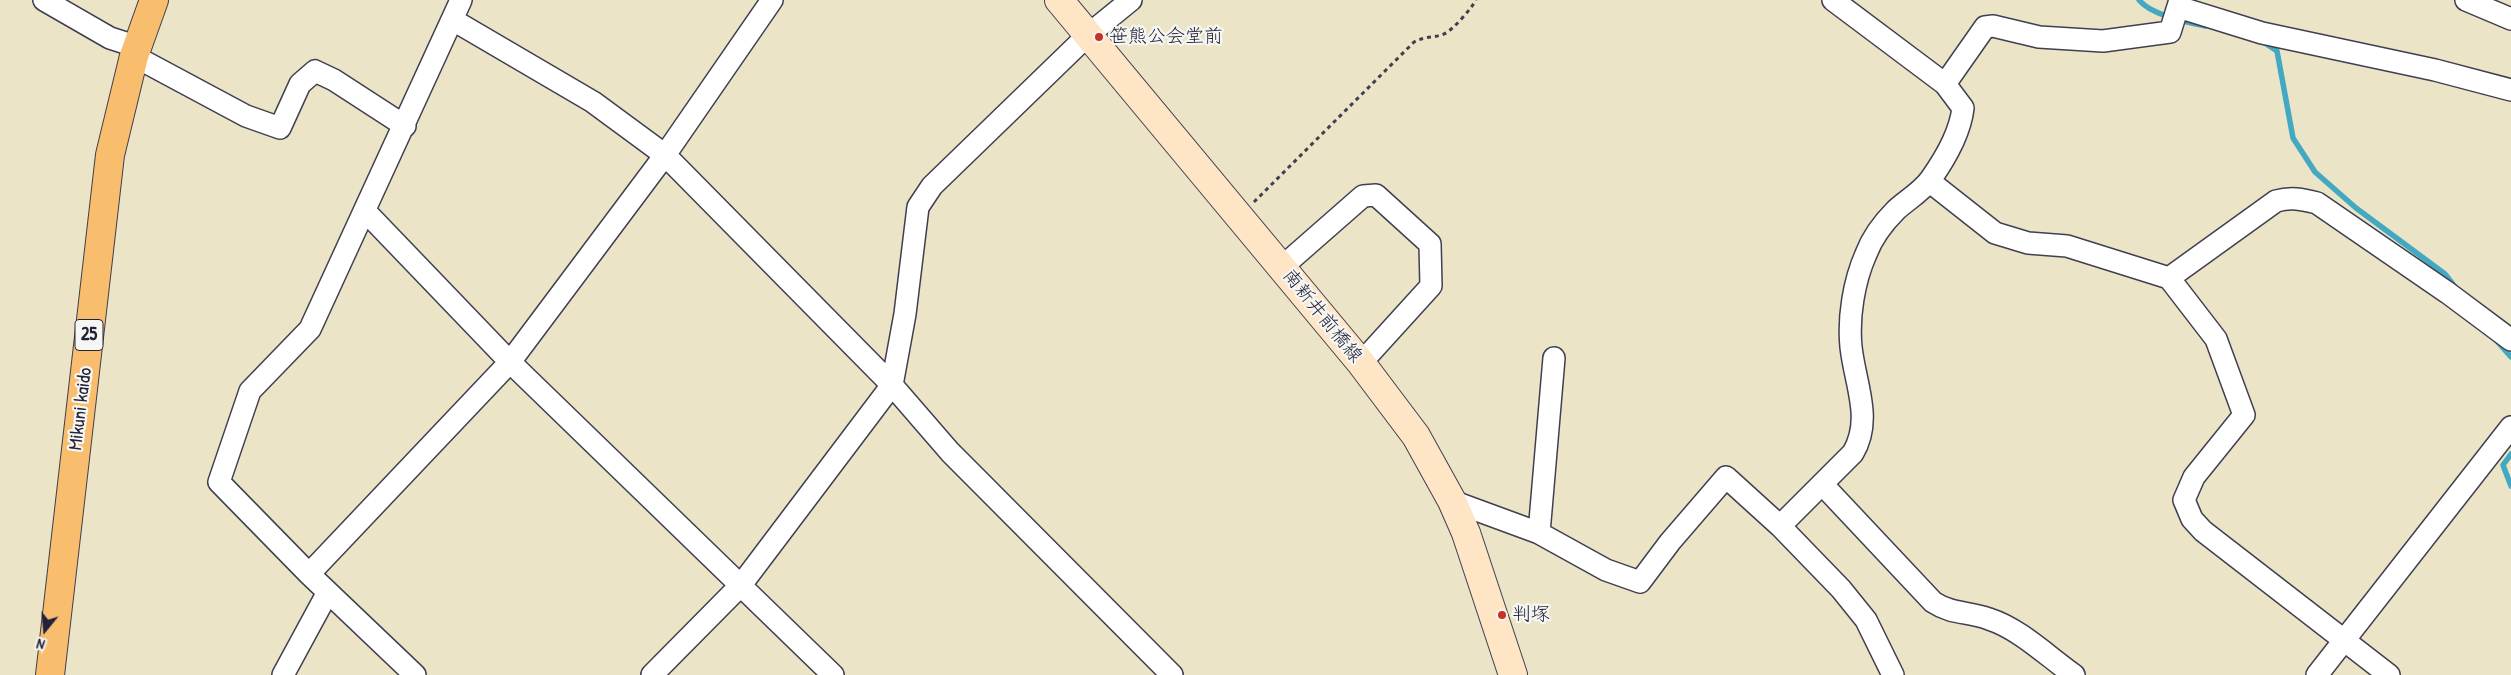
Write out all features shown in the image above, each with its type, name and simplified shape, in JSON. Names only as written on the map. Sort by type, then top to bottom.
[{"type":"main road","name":"Mikuni kaido","points":[[50,675],[110,155],[136,52],[154,0]]},
{"type":"main road","name":"南新井前橋線","points":[[1059,0],[1361,363],[1416,436],[1452,501],[1478,565],[1505,668]]},
{"type":"street","points":[[44,0],[246,116],[280,128],[300,84],[315,71],[334,80],[405,126]]},
{"type":"street","points":[[415,675],[309,574],[219,482],[250,391],[310,329],[405,126],[461,0]]},
{"type":"street","points":[[309,574],[510,362],[665,155],[772,0]]},
{"type":"street","points":[[652,675],[741,585],[892,385],[905,314],[918,206],[932,186],[1088,35],[1131,0]]},
{"type":"street","points":[[1780,526],[1853,453],[1861,439],[1863,414],[1851,346],[1851,313],[1866,254],[1880,229],[1896,211],[1929,181],[1954,140],[1961,124],[1962,108],[1945,84],[1832,0]]},
{"type":"street","points":[[2466,0],[2511,19]]},
{"type":"street","points":[[1945,84],[1985,27],[1993,26],[2039,38],[2103,41],[2170,32],[2179,4],[2262,33],[2435,70],[2511,90]]},
{"type":"street","points":[[453,20],[593,102],[665,155],[892,385],[950,452],[1172,675]]},
{"type":"street","points":[[1929,181],[1996,233],[2028,244],[2067,246],[2144,268],[2169,278],[2216,339],[2244,415],[2194,477],[2184,500],[2192,519],[2203,531],[2389,675]]},
{"type":"street","points":[[1282,267],[1362,196],[1376,195],[1430,244],[1431,286],[1361,363]]},
{"type":"street","points":[[2169,278],[2276,201],[2288,198],[2301,199],[2317,204],[2448,293],[2511,340]]},
{"type":"street","points":[[365,211],[510,362],[833,675]]},
{"type":"street","points":[[1539,533],[1554,358]]},
{"type":"street","points":[[2317,675],[2511,427]]},
{"type":"street","points":[[1452,501],[1539,533],[1606,570],[1640,582],[1670,542],[1726,477],[1780,526],[1841,589],[1866,620],[1893,675]]},
{"type":"street","points":[[1824,484],[1933,602],[1946,610],[1988,618],[2009,628],[2074,675]]},
{"type":"street","points":[[283,675],[328,592]]},
{"type":"path","points":[[1240,217],[1414,42],[1424,36],[1444,34],[1471,9],[1476,0]]},
{"type":"waterway","points":[[2139,0],[2160,14],[2205,26]]},
{"type":"waterway","points":[[2262,41],[2277,51],[2293,138],[2315,172],[2356,208],[2445,274],[2455,287]]},
{"type":"waterway","points":[[2496,340],[2511,357]]},
{"type":"waterway","points":[[2511,454],[2503,465],[2511,486]]},
{"type":"place","name":"笹熊公会堂前","points":[[1099,37]]},
{"type":"place","name":"判塚","points":[[1502,615]]}]
